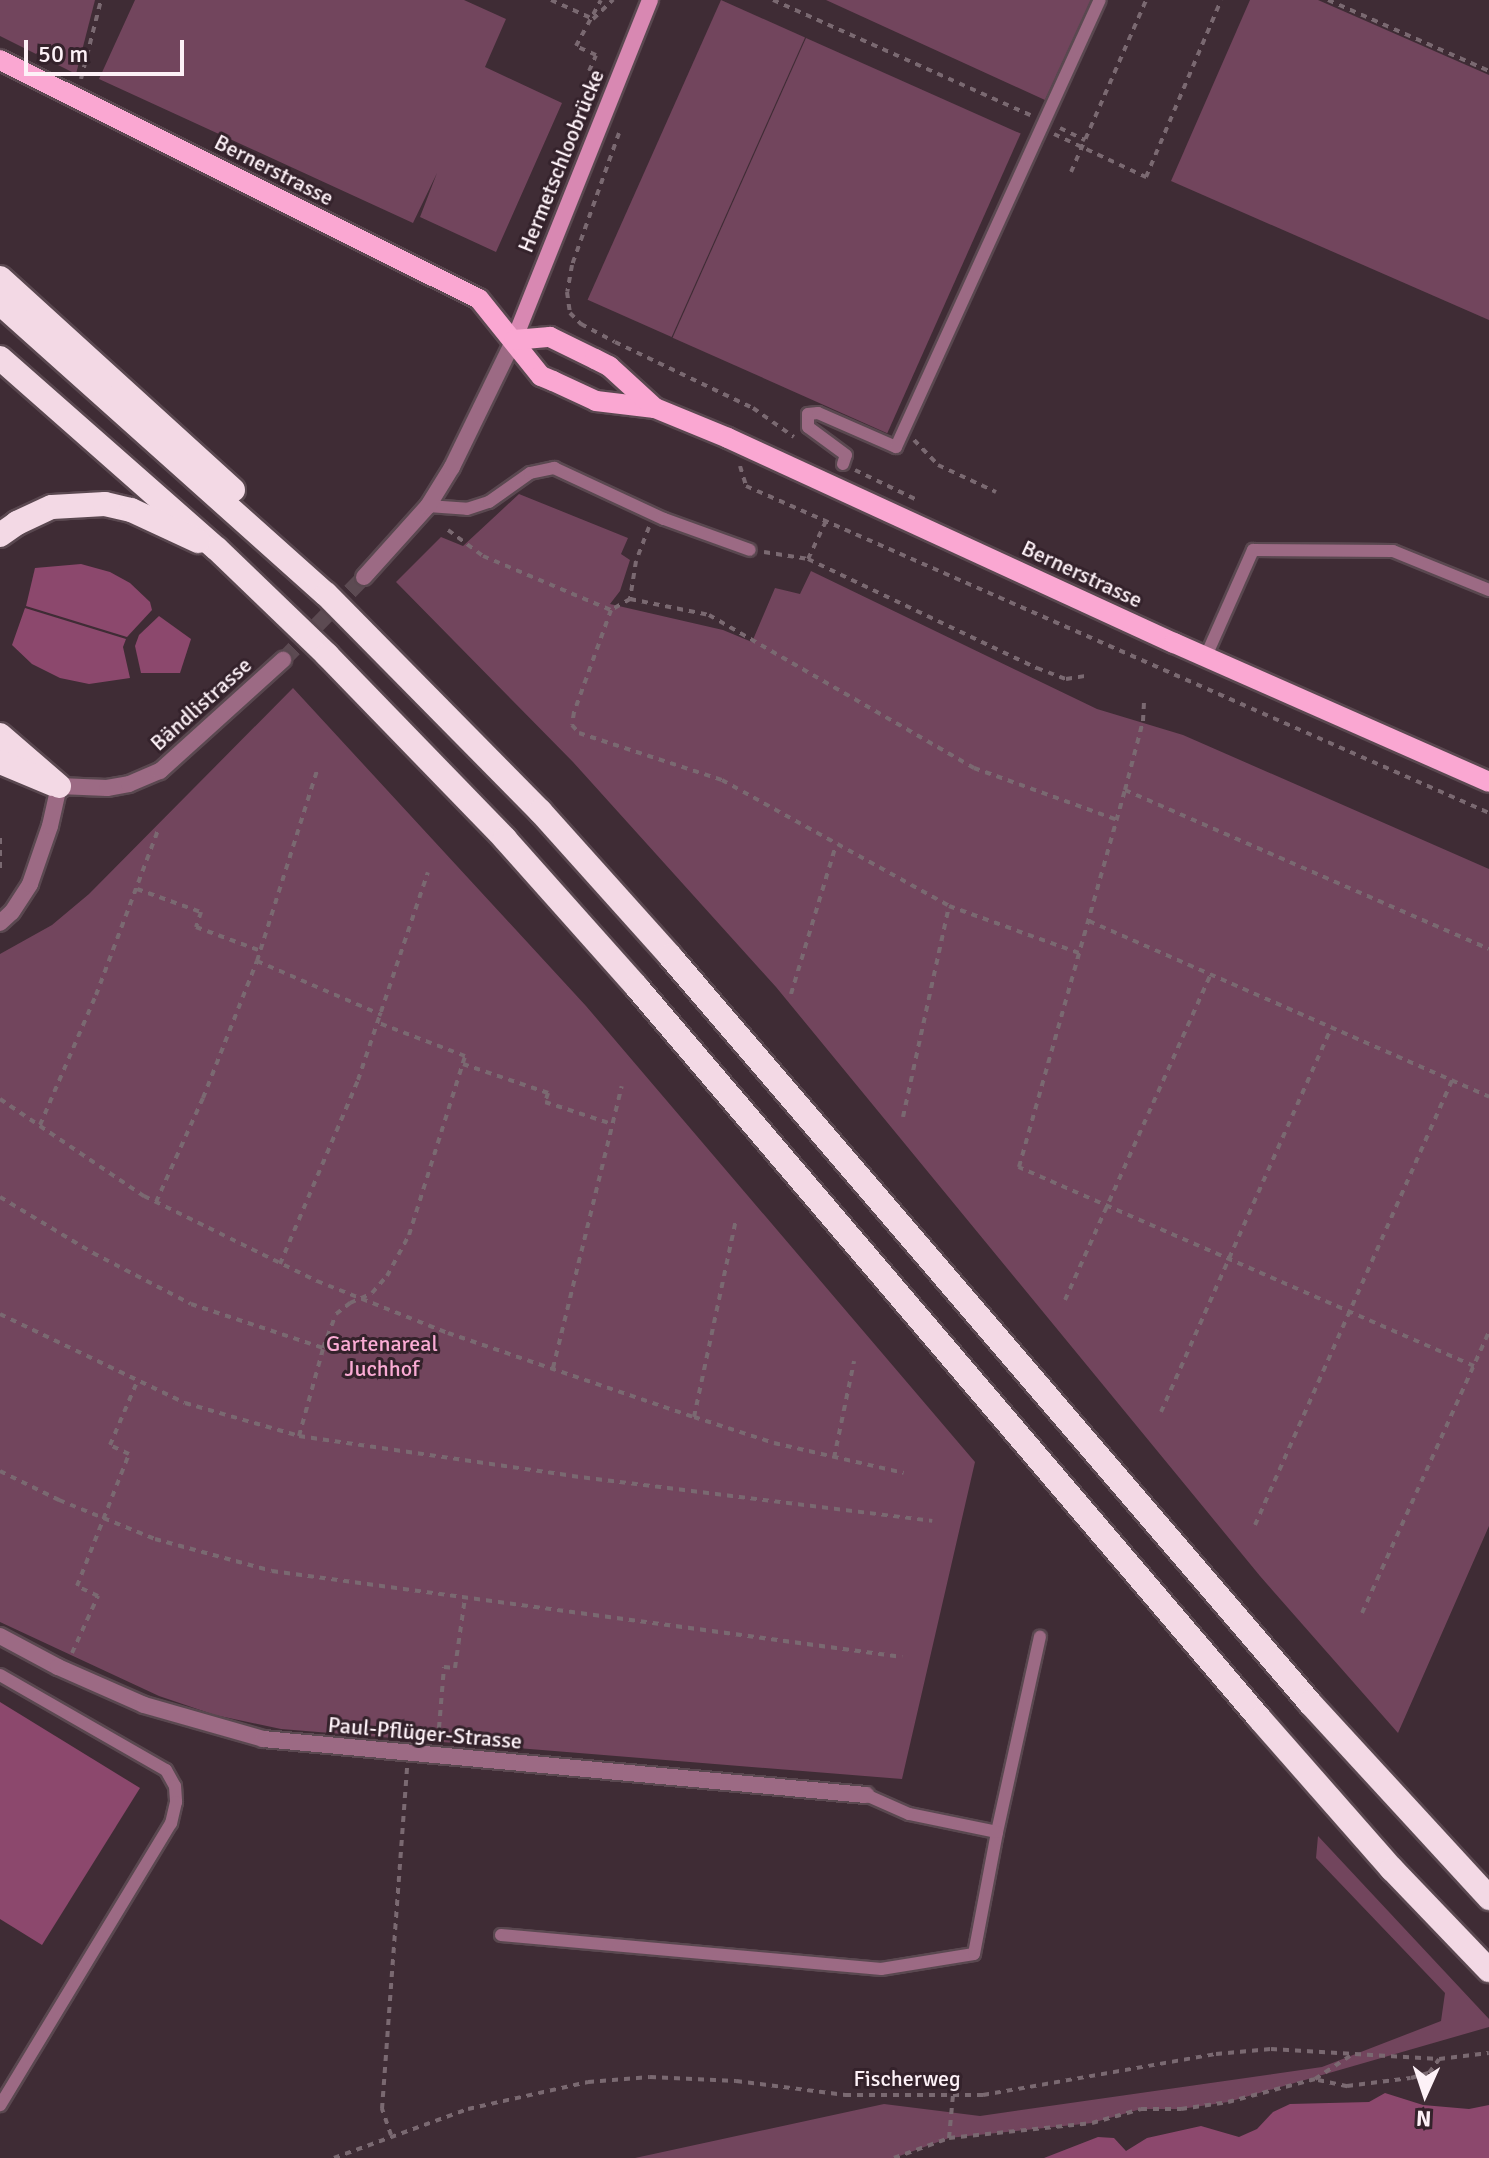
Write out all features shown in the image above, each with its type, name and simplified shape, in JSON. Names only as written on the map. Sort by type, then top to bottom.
[{"type":"highway","points":[[0,278],[38,323],[280,534],[301,571],[540,811],[660,945],[1310,1703],[1489,1898]]},
{"type":"highway","points":[[0,303],[38,323]]},
{"type":"highway","points":[[0,358],[217,549],[327,655],[515,851],[636,986],[1260,1719],[1392,1869],[1489,1970]]},
{"type":"highway","points":[[0,535],[17,523],[52,507],[105,504],[131,510],[217,549]]},
{"type":"highway","points":[[0,735],[59,786]]},
{"type":"highway","points":[[0,762],[20,774],[59,786]]},
{"type":"main road","name":"Hermetschloobrücke","points":[[514,340],[650,0]]},
{"type":"main road","name":"Bernerstrasse","points":[[0,60],[479,299],[541,376],[596,401],[655,408],[728,438],[1489,782]]},
{"type":"main road","name":"Bernerstrasse","points":[[514,340],[550,337],[609,366],[655,408]]},
{"type":"street","points":[[364,577],[428,506],[452,467],[514,340]]},
{"type":"street","name":"Bändlistrasse","points":[[59,786],[118,786],[160,771],[283,660]]},
{"type":"street","points":[[0,923],[12,912],[30,884],[50,826],[59,786]]},
{"type":"street","name":"Paul-Pflüger-Strasse","points":[[0,1636],[130,1699],[263,1739],[866,1795]]},
{"type":"lane","points":[[843,464],[846,455],[808,427],[808,414],[818,413],[896,447],[1100,0]]},
{"type":"lane","points":[[428,506],[467,509],[489,502],[530,473],[554,468],[653,513],[750,550]]},
{"type":"lane","points":[[1206,656],[1253,550],[1393,551],[1489,590]]},
{"type":"lane","points":[[501,1935],[881,1969],[974,1954],[1040,1637]]},
{"type":"lane","points":[[0,1675],[166,1770],[175,1786],[176,1802],[171,1823],[0,2105]]},
{"type":"lane","points":[[866,1795],[909,1814],[997,1832]]},
{"type":"path","points":[[81,81],[101,0]]},
{"type":"path","points":[[551,0],[593,19]]},
{"type":"path","points":[[595,79],[589,71],[596,55],[576,46],[601,0]]},
{"type":"path","points":[[593,19],[613,0]]},
{"type":"path","points":[[773,0],[1044,125],[1146,177],[1221,0]]},
{"type":"path","points":[[1071,172],[1146,0]]},
{"type":"path","points":[[1328,0],[1489,71]]},
{"type":"path","points":[[1044,125],[1085,140]]},
{"type":"path","points":[[620,129],[572,265],[567,292],[570,313],[581,324],[615,342],[753,408],[795,438]]},
{"type":"path","points":[[904,430],[938,465],[996,492]]},
{"type":"path","points":[[843,464],[924,503]]},
{"type":"path","points":[[746,486],[1489,813]]},
{"type":"path","points":[[630,599],[636,561],[653,513]]},
{"type":"path","points":[[808,559],[826,521]]},
{"type":"path","points":[[448,530],[483,556],[611,610]]},
{"type":"path","points":[[750,550],[808,559],[1037,668],[1066,679],[1086,676]]},
{"type":"path","points":[[1079,953],[949,906],[722,780],[579,733],[572,725],[574,712],[611,610],[630,599],[709,615],[974,768],[1118,820]]},
{"type":"path","points":[[1144,700],[1143,721],[1118,820],[1019,1167],[1474,1366]]},
{"type":"path","points":[[156,1202],[203,1098],[261,951],[317,771]]},
{"type":"path","points":[[1125,790],[1489,949]]},
{"type":"path","points":[[40,1125],[137,889],[158,830]]},
{"type":"path","points":[[0,838],[0,868]]},
{"type":"path","points":[[791,994],[836,845]]},
{"type":"path","points":[[280,1264],[379,1023],[428,872]]},
{"type":"path","points":[[137,889],[201,912],[196,927],[261,951]]},
{"type":"path","points":[[903,1117],[949,906]]},
{"type":"path","points":[[1088,920],[1489,1097]]},
{"type":"path","points":[[257,961],[382,1015]]},
{"type":"path","points":[[1065,1300],[1211,974]]},
{"type":"path","points":[[299,1436],[323,1348],[336,1314],[372,1293],[387,1276],[409,1235],[465,1056],[379,1023]]},
{"type":"path","points":[[1161,1412],[1331,1028]]},
{"type":"path","points":[[463,1064],[548,1093],[545,1102],[612,1124]]},
{"type":"path","points":[[1255,1525],[1452,1081]]},
{"type":"path","points":[[553,1368],[622,1086]]},
{"type":"path","points":[[0,1099],[156,1202],[280,1264],[362,1298],[448,1333],[694,1417],[834,1458],[904,1473]]},
{"type":"path","points":[[0,1197],[93,1253],[191,1304],[323,1348]]},
{"type":"path","points":[[694,1417],[736,1219]]},
{"type":"path","points":[[0,1314],[185,1403],[299,1436],[572,1476],[932,1521]]},
{"type":"path","points":[[1362,1613],[1489,1332]]},
{"type":"path","points":[[834,1458],[854,1361]]},
{"type":"path","points":[[69,1659],[98,1596],[77,1586],[101,1518],[129,1454],[110,1445],[137,1382]]},
{"type":"path","points":[[0,1471],[101,1518],[207,1555],[272,1571],[902,1657]]},
{"type":"path","points":[[438,1745],[444,1667],[455,1668],[465,1598]]},
{"type":"path","points":[[391,2135],[382,2109],[407,1754]]},
{"type":"path","name":"Fischerweg","points":[[334,2158],[391,2135],[498,2102],[588,2082],[650,2077],[736,2081],[845,2095],[983,2095],[1216,2054],[1271,2049],[1439,2059],[1489,2053]]},
{"type":"path","points":[[894,2158],[949,2138],[1092,2123],[1141,2109],[1181,2109],[1228,2102],[1315,2079],[1352,2055]]},
{"type":"path","points":[[1315,2079],[1347,2086],[1411,2078],[1429,2073],[1439,2059]]},
{"type":"path","points":[[949,2138],[953,2095]]},
{"type":"green space","points":[[0,0],[95,0],[76,74],[0,36]]},
{"type":"green space","points":[[135,0],[464,0],[506,19],[485,67],[562,103],[496,252],[420,217],[437,173],[413,223],[99,79]]},
{"type":"green space","points":[[721,0],[805,37],[672,337],[588,300]]},
{"type":"green space","points":[[826,0],[1091,0],[1045,100]]},
{"type":"green space","points":[[1250,0],[1318,0],[1489,75],[1489,320],[1171,181]]},
{"type":"green space","points":[[806,38],[1021,134],[887,433],[673,338]]},
{"type":"green space","points":[[519,494],[628,538],[621,554],[630,560],[620,591],[610,604],[723,630],[752,642],[775,588],[800,594],[811,571],[1097,709],[1183,735],[1489,869],[1489,1526],[1398,1733],[1260,1576],[776,987],[573,762],[396,582],[441,537],[463,546]]},
{"type":"green space","name":"Gartenareal Juchhof","points":[[293,688],[586,1006],[975,1462],[902,1779],[281,1729],[215,1715],[159,1696],[0,1622],[0,954],[52,925],[89,894]]},
{"type":"green space","points":[[1318,1836],[1489,2019],[1489,2027],[1228,2102],[1181,2109],[1141,2109],[1092,2123],[949,2138],[894,2158],[635,2158],[884,2104],[980,2116],[1322,2067],[1441,2021],[1445,1993],[1316,1858]]},
{"type":"shaded area","points":[[81,564],[110,572],[130,583],[150,602],[152,610],[127,637],[26,606],[35,568]]},
{"type":"shaded area","points":[[25,608],[126,639],[123,647],[130,678],[89,684],[60,678],[32,664],[12,645]]},
{"type":"shaded area","points":[[159,616],[191,639],[180,673],[141,673],[135,646],[139,635]]},
{"type":"shaded area","points":[[0,1702],[140,1788],[42,1945],[0,1919]]},
{"type":"shaded area","points":[[1385,2093],[1423,2105],[1469,2109],[1489,2105],[1489,2158],[1044,2158],[1098,2137],[1114,2138],[1126,2151],[1147,2138],[1201,2126],[1239,2137],[1257,2129],[1273,2112],[1290,2104],[1369,2102]]},
{"type":"tunnel","points":[[283,660],[364,577]]}]
